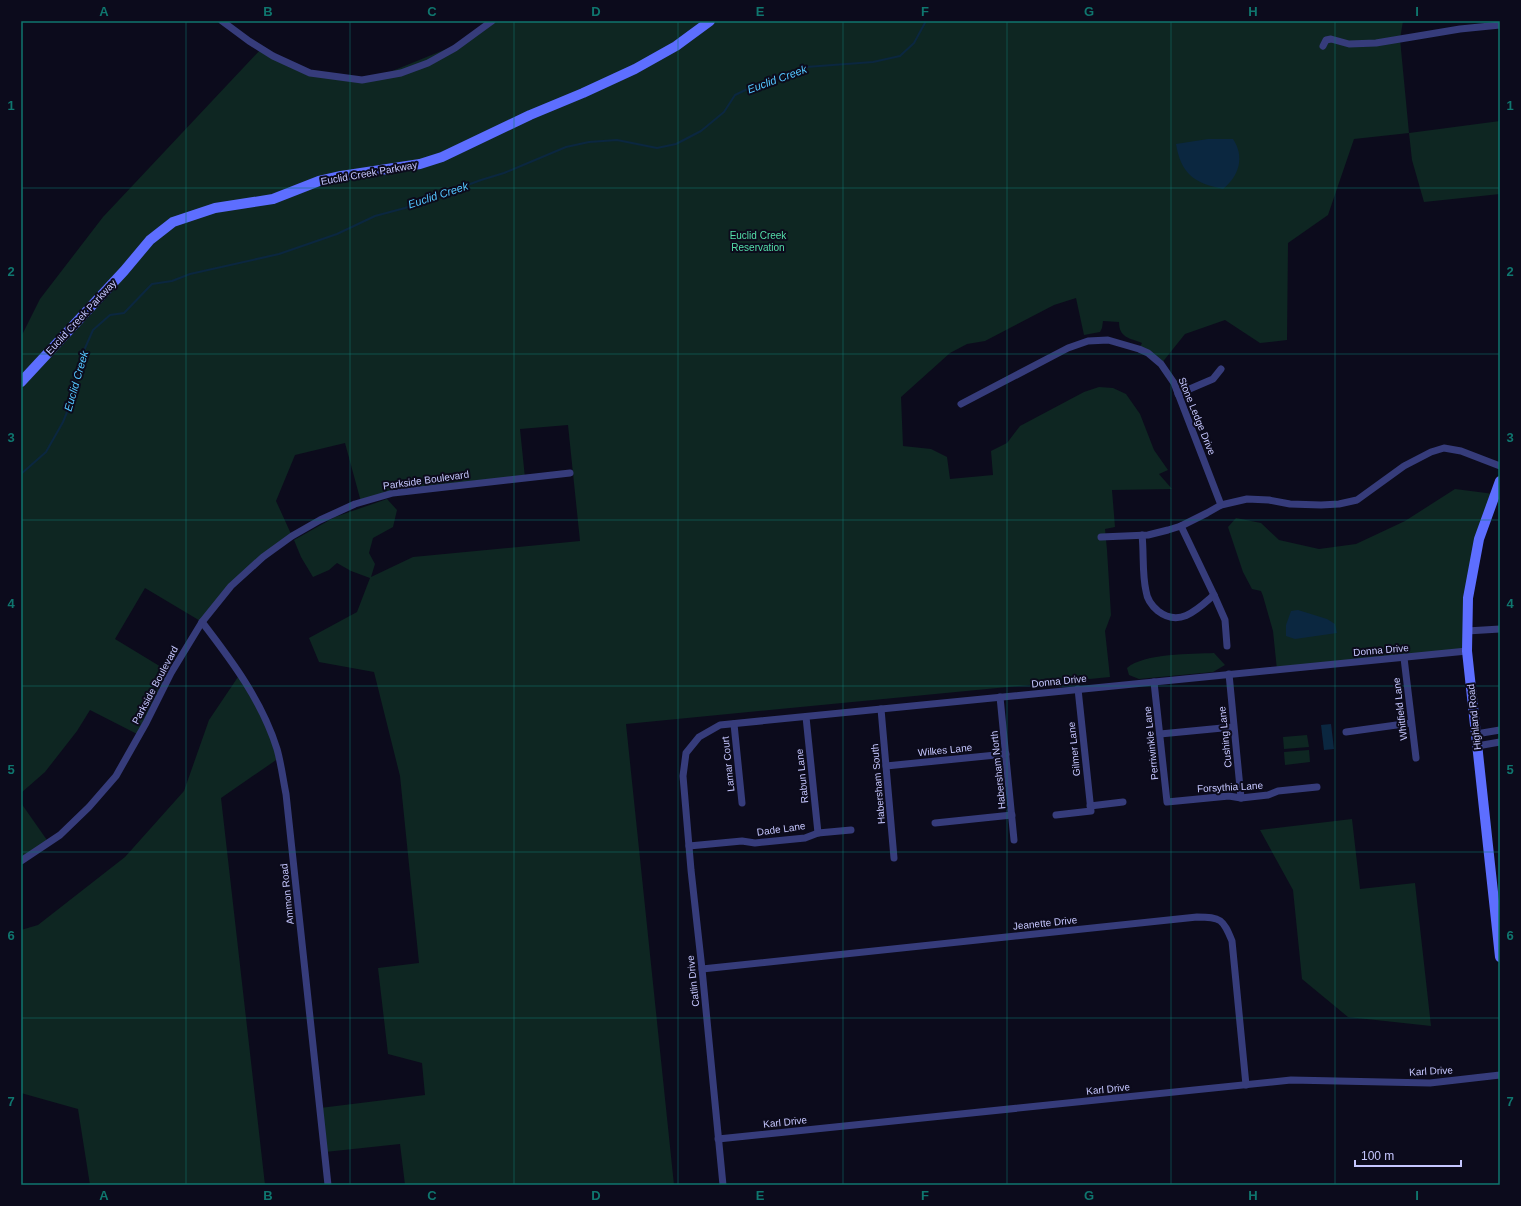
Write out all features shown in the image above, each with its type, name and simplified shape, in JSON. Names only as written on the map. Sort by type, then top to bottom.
[{"type":"street","points":[[222,21],[248,41],[273,56],[310,73],[362,80],[401,73],[428,63],[455,48],[492,21]]},
{"type":"street","name":"Euclid Creek Parkway","points":[[21,382],[124,271],[150,240],[173,222],[215,208],[273,199],[319,181],[341,176],[420,164],[442,157],[530,115],[583,94],[635,69],[676,46],[710,21]]},
{"type":"street","points":[[1323,46],[1326,40],[1331,39],[1349,44],[1376,43],[1460,29],[1500,25]]},
{"type":"street","name":"Stone Ledge Drive","points":[[961,404],[1068,348],[1088,341],[1108,340],[1130,346],[1148,353],[1161,364],[1174,383],[1221,505]]},
{"type":"street","points":[[1178,394],[1213,379],[1221,369]]},
{"type":"street","points":[[1101,537],[1142,535],[1181,526],[1221,505],[1247,499],[1268,500],[1290,504],[1320,505],[1339,504],[1357,500],[1404,466],[1431,452],[1444,448],[1461,451],[1500,466]]},
{"type":"street","name":"Parkside Boulevard","points":[[21,861],[60,835],[89,807],[116,776],[146,724],[171,673],[202,622],[231,586],[263,557],[292,536],[320,520],[355,504],[393,493],[570,473]]},
{"type":"street","name":"Highland Road","points":[[1500,481],[1479,539],[1468,598],[1467,631],[1467,652],[1477,746],[1496,875],[1500,957]]},
{"type":"street","points":[[1181,526],[1225,620],[1227,646]]},
{"type":"street","points":[[1142,535],[1146,591],[1152,607],[1165,616],[1181,617],[1194,612],[1214,595]]},
{"type":"street","name":"Ammon Road","points":[[202,622],[233,662],[258,704],[277,749],[286,794],[328,1185]]},
{"type":"street","points":[[1467,631],[1500,629]]},
{"type":"street","name":"Donna Drive","points":[[683,776],[686,753],[699,737],[720,725],[1229,674],[1467,652]]},
{"type":"street","name":"Whitfield Lane","points":[[1404,658],[1416,758]]},
{"type":"street","name":"Cushing Lane","points":[[1229,674],[1241,798]]},
{"type":"street","name":"Perriwinkle Lane","points":[[1154,682],[1167,802]]},
{"type":"street","name":"Gilmer Lane","points":[[1078,689],[1090,806]]},
{"type":"street","name":"Habersham North","points":[[1000,697],[1014,840]]},
{"type":"street","name":"Habersham South","points":[[881,709],[894,858]]},
{"type":"street","name":"Rabun Lane","points":[[806,717],[818,833]]},
{"type":"street","points":[[1346,732],[1411,723]]},
{"type":"street","name":"Lamar Court","points":[[734,724],[742,802]]},
{"type":"street","points":[[1160,734],[1233,727]]},
{"type":"street","points":[[1476,734],[1500,730]]},
{"type":"street","points":[[1477,746],[1500,742]]},
{"type":"street","name":"Wilkes Lane","points":[[886,766],[1006,754]]},
{"type":"street","name":"Catlin Drive","points":[[683,776],[723,1185]]},
{"type":"street","name":"Forsythia Lane","points":[[1167,802],[1228,796],[1241,798],[1268,795],[1278,791],[1317,787]]},
{"type":"street","points":[[1056,814],[1091,810],[1090,806],[1123,802]]},
{"type":"street","points":[[935,823],[1012,815]]},
{"type":"street","name":"Dade Lane","points":[[689,846],[742,840],[755,843],[791,840],[805,838],[818,833],[851,830]]},
{"type":"street","name":"Jeanette Drive","points":[[702,969],[1197,917],[1214,917],[1226,925],[1232,941],[1246,1085]]},
{"type":"street","name":"Karl Drive","points":[[718,1139],[1291,1080],[1430,1083],[1500,1075]]},
{"type":"green space","name":"Euclid Creek Reservation","points":[[492,21],[1403,21],[1400,39],[1409,133],[1354,139],[1328,215],[1288,243],[1287,340],[1260,343],[1225,320],[1185,334],[1161,364],[1139,349],[1142,343],[1126,337],[1123,334],[1119,327],[1119,322],[1103,321],[1100,332],[1084,335],[1076,298],[1054,305],[985,341],[967,344],[950,353],[901,397],[903,446],[931,449],[947,457],[950,479],[993,475],[991,451],[1007,443],[1020,426],[1084,392],[1099,387],[1113,388],[1126,394],[1140,414],[1154,450],[1168,470],[1159,474],[1172,489],[1112,490],[1115,527],[1105,529],[1111,615],[1105,631],[1110,677],[626,724],[674,1185],[405,1185],[400,1144],[325,1152],[320,1108],[425,1095],[422,1063],[388,1054],[378,968],[419,963],[400,776],[374,672],[319,662],[309,638],[357,612],[370,578],[351,571],[337,563],[329,570],[313,577],[301,557],[294,540],[335,517],[387,499],[397,510],[393,527],[373,538],[369,553],[375,564],[371,577],[413,557],[580,541],[568,425],[520,429],[525,478],[393,493],[361,502],[345,443],[295,455],[276,501],[292,536],[231,586],[202,622],[145,588],[115,639],[171,673],[139,735],[90,710],[77,731],[45,772],[21,793],[21,337],[40,299],[103,217],[261,49],[310,73],[362,80],[380,76],[461,43]]},
{"type":"green space","points":[[1500,121],[1500,194],[1424,202],[1412,160],[1409,133]]},
{"type":"green space","points":[[1500,481],[1500,496],[1494,495],[1479,539],[1467,651],[1277,670],[1273,631],[1263,596],[1261,591],[1252,589],[1243,572],[1228,527],[1236,518],[1261,523],[1279,540],[1319,549],[1356,544],[1405,521],[1455,489],[1494,494]]},
{"type":"green space","points":[[1214,653],[1225,665],[1213,672],[1139,679],[1129,675],[1127,668],[1145,659],[1156,657],[1181,654]]},
{"type":"green space","points":[[240,674],[258,704],[279,758],[221,798],[265,1185],[90,1185],[78,1109],[21,1093],[21,930],[38,925],[125,857],[184,791],[209,720]]},
{"type":"green space","points":[[1307,735],[1309,747],[1284,749],[1283,737]]},
{"type":"green space","points":[[1309,750],[1310,762],[1285,765],[1284,752]]},
{"type":"green space","points":[[21,803],[49,843],[21,861]]},
{"type":"green space","points":[[1352,819],[1360,889],[1415,883],[1431,1026],[1348,1017],[1302,979],[1293,890],[1260,830]]},
{"type":"water","points":[[1208,139],[1233,139],[1237,146],[1239,153],[1238,166],[1233,178],[1223,189],[1204,184],[1190,176],[1181,163],[1178,154],[1176,144]]},
{"type":"water","points":[[1298,610],[1327,619],[1335,624],[1337,633],[1295,639],[1286,636],[1286,625],[1291,611]]},
{"type":"water","points":[[1331,724],[1334,749],[1324,750],[1321,725]]},
{"type":"waterway","name":"Euclid Creek","points":[[21,474],[46,452],[63,422],[74,395],[82,355],[93,330],[110,315],[124,313],[152,284],[172,281],[190,274],[279,254],[337,234],[375,216],[405,208],[504,173],[566,147],[589,142],[617,140],[657,148],[676,144],[701,131],[724,112],[735,95],[754,86],[806,67],[873,62],[900,56],[914,43],[926,21]]}]
